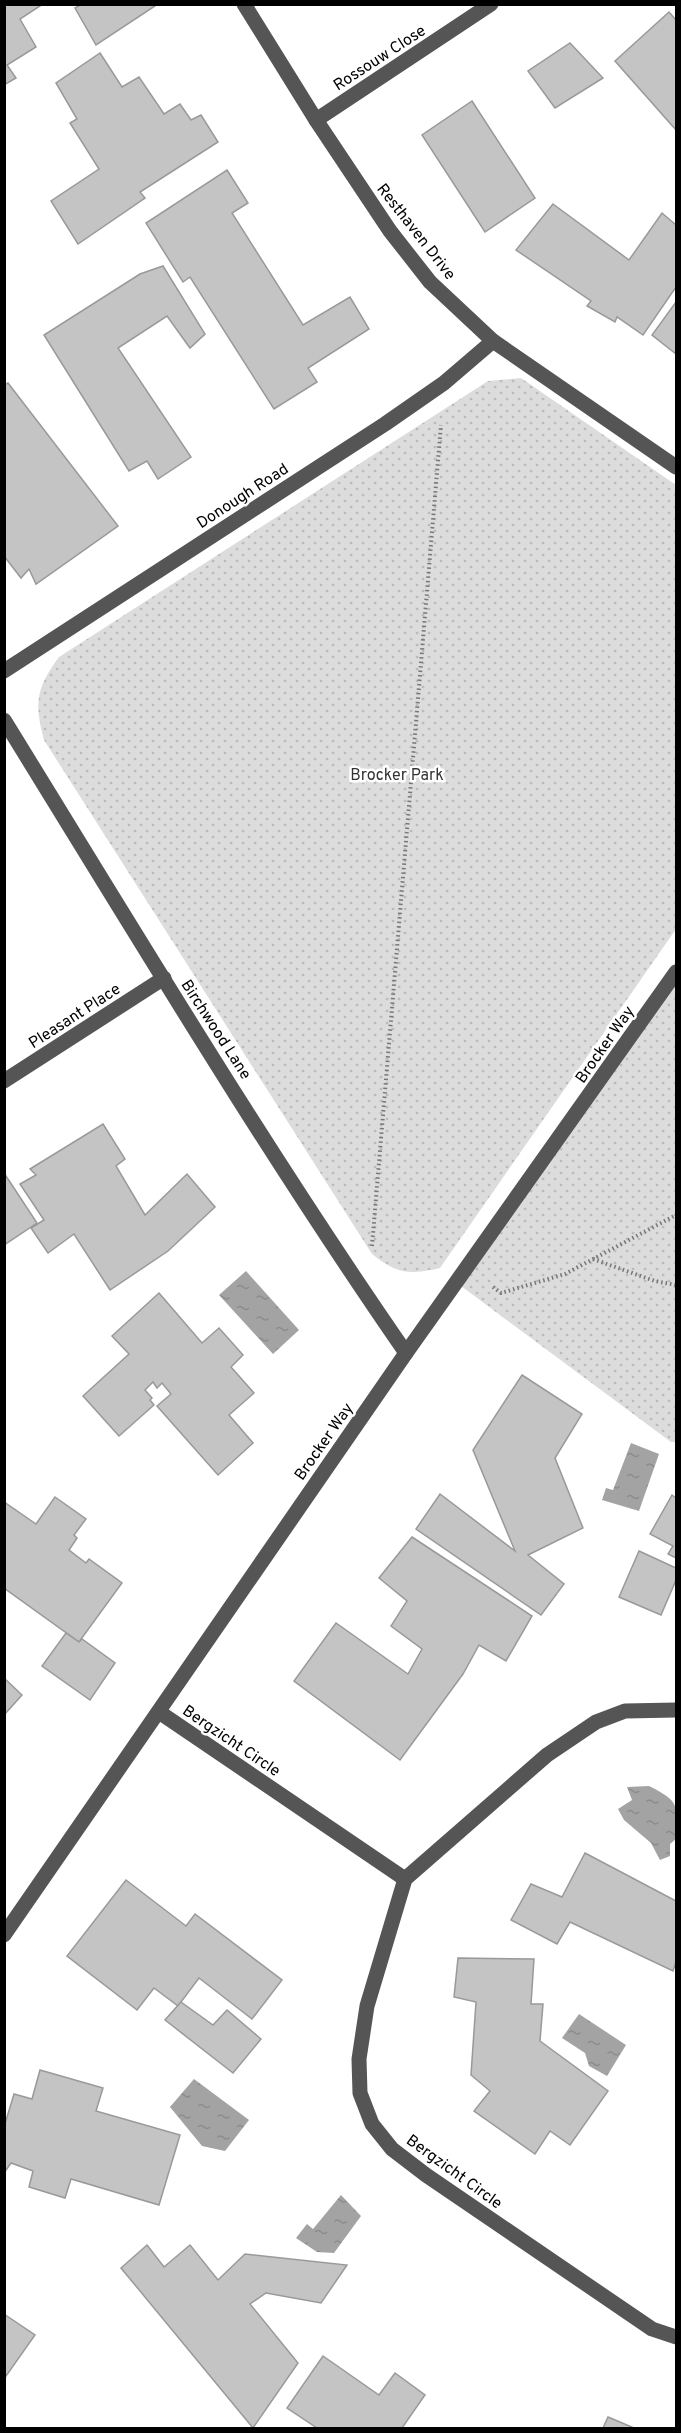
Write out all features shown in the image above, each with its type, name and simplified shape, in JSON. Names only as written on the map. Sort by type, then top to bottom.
[{"type":"street","name":"Resthaven Drive","points":[[244,4],[316,120],[390,231],[430,282],[493,341],[676,466]]},
{"type":"street","name":"Rossouw Close","points":[[316,120],[491,4]]},
{"type":"street","name":"Donough Road","points":[[4,670],[444,383],[493,341]]},
{"type":"street","name":"Birchwood Lane","points":[[4,720],[164,978],[368,1298],[406,1353]]},
{"type":"street","name":"Brocker Way","points":[[4,1935],[406,1353],[468,1269],[676,972]]},
{"type":"street","name":"Pleasant Place","points":[[4,1081],[164,978]]},
{"type":"street","points":[[405,1879],[548,1755],[596,1722],[625,1711],[676,1710]]},
{"type":"street","name":"Bergzicht Circle","points":[[159,1712],[405,1879],[367,2006],[359,2059],[360,2093],[372,2124],[392,2149],[426,2175],[652,2328],[676,2337]]},
{"type":"path","points":[[368,1298],[444,383]]},
{"type":"path","points":[[468,1269],[501,1293],[565,1274],[676,1215]]},
{"type":"path","points":[[592,1258],[655,1281],[676,1284]]},
{"type":"green space","name":"Brocker Park","points":[[521,378],[676,485],[676,929],[440,1268],[419,1272],[403,1271],[389,1266],[372,1254],[44,740],[39,716],[39,696],[51,668],[59,657],[488,381]]},
{"type":"green space","points":[[676,972],[676,1442],[671,1442],[457,1283]]},
{"type":"water","points":[[246,1271],[299,1330],[273,1354],[219,1295]]},
{"type":"water","points":[[631,1443],[659,1454],[639,1511],[602,1500],[606,1488],[613,1490]]},
{"type":"water","points":[[649,1786],[667,1796],[675,1806],[676,1812],[676,1839],[670,1844],[670,1856],[660,1860],[651,1843],[624,1820],[618,1809],[632,1800],[627,1787]]},
{"type":"water","points":[[579,2014],[626,2045],[607,2076],[589,2066],[585,2053],[562,2038]]},
{"type":"water","points":[[194,2079],[249,2120],[225,2151],[202,2146],[170,2107]]},
{"type":"water","points":[[341,2195],[361,2216],[334,2253],[317,2252],[296,2238],[307,2224],[313,2229]]},
{"type":"building","points":[[4,4],[43,4],[20,19],[36,47],[7,65],[16,78],[4,85]]},
{"type":"building","points":[[82,4],[154,4],[155,6],[96,45],[75,8]]},
{"type":"building","points":[[669,12],[676,20],[676,130],[615,61]]},
{"type":"building","points":[[570,43],[603,78],[555,108],[528,71]]},
{"type":"building","points":[[100,53],[122,87],[139,77],[164,114],[180,104],[191,120],[201,115],[218,142],[140,192],[145,198],[78,244],[51,201],[99,169],[70,123],[77,119],[56,83]]},
{"type":"building","points":[[472,101],[535,198],[485,232],[422,135]]},
{"type":"building","points":[[227,170],[248,203],[232,213],[303,325],[350,297],[369,329],[308,368],[317,382],[274,409],[190,277],[183,282],[146,223]]},
{"type":"building","points":[[553,204],[629,260],[662,213],[676,225],[676,287],[643,335],[617,317],[615,322],[587,306],[591,301],[516,250]]},
{"type":"building","points":[[163,266],[205,334],[190,348],[167,316],[118,348],[191,457],[158,479],[147,461],[129,471],[44,335],[140,274]]},
{"type":"building","points":[[676,302],[676,354],[652,335]]},
{"type":"building","points":[[8,383],[118,526],[36,584],[29,569],[21,578],[4,556],[4,385]]},
{"type":"building","points":[[103,1124],[125,1159],[116,1166],[145,1215],[187,1174],[215,1207],[168,1251],[110,1290],[74,1234],[48,1253],[31,1228],[44,1220],[20,1184],[36,1175],[30,1169]]},
{"type":"building","points":[[4,1173],[37,1223],[4,1245]]},
{"type":"building","points":[[159,1293],[202,1343],[219,1328],[243,1355],[231,1367],[254,1393],[229,1415],[253,1443],[218,1475],[157,1406],[171,1394],[162,1383],[157,1388],[153,1382],[145,1390],[152,1398],[150,1400],[154,1405],[119,1436],[83,1396],[129,1354],[112,1336]]},
{"type":"building","points":[[522,1375],[582,1414],[555,1458],[583,1528],[528,1555],[564,1584],[541,1615],[416,1529],[440,1494],[515,1551],[473,1450]]},
{"type":"building","points":[[672,1495],[676,1498],[676,1558],[668,1554],[673,1546],[650,1534]]},
{"type":"building","points":[[55,1497],[86,1519],[74,1535],[77,1538],[69,1550],[86,1563],[89,1559],[122,1583],[79,1642],[4,1588],[4,1502],[36,1524]]},
{"type":"building","points":[[412,1537],[532,1616],[506,1661],[479,1645],[463,1674],[400,1760],[294,1681],[336,1623],[408,1674],[422,1649],[391,1626],[407,1601],[379,1578]]},
{"type":"building","points":[[639,1551],[676,1568],[676,1580],[661,1615],[619,1597]]},
{"type":"building","points":[[66,1633],[79,1642],[82,1639],[115,1663],[90,1700],[42,1666]]},
{"type":"building","points":[[4,1678],[22,1695],[4,1715]]},
{"type":"building","points":[[585,1853],[676,1901],[676,1962],[673,1971],[570,1922],[557,1944],[511,1920],[531,1884],[562,1897]]},
{"type":"building","points":[[126,1880],[186,1926],[195,1914],[282,1980],[252,2019],[199,1978],[178,2006],[154,1988],[137,2010],[67,1956]]},
{"type":"building","points":[[458,1958],[534,1959],[531,2004],[543,2004],[540,2041],[608,2091],[570,2145],[550,2131],[535,2154],[474,2111],[490,2091],[471,2075],[476,2002],[454,1997]]},
{"type":"building","points":[[181,2002],[213,2025],[227,2010],[261,2039],[233,2073],[165,2020]]},
{"type":"building","points":[[40,2070],[103,2088],[96,2111],[180,2135],[159,2205],[71,2179],[65,2198],[29,2187],[33,2171],[11,2163],[4,2173],[4,2127],[14,2094],[32,2099]]},
{"type":"building","points":[[147,2245],[164,2267],[190,2245],[218,2280],[245,2254],[347,2265],[321,2303],[266,2293],[250,2304],[298,2363],[253,2428],[121,2268]]},
{"type":"building","points":[[4,2314],[35,2335],[4,2379]]},
{"type":"building","points":[[323,2356],[379,2395],[395,2373],[425,2395],[402,2428],[317,2428],[287,2408]]},
{"type":"building","points":[[608,2417],[634,2428],[603,2428]]}]
